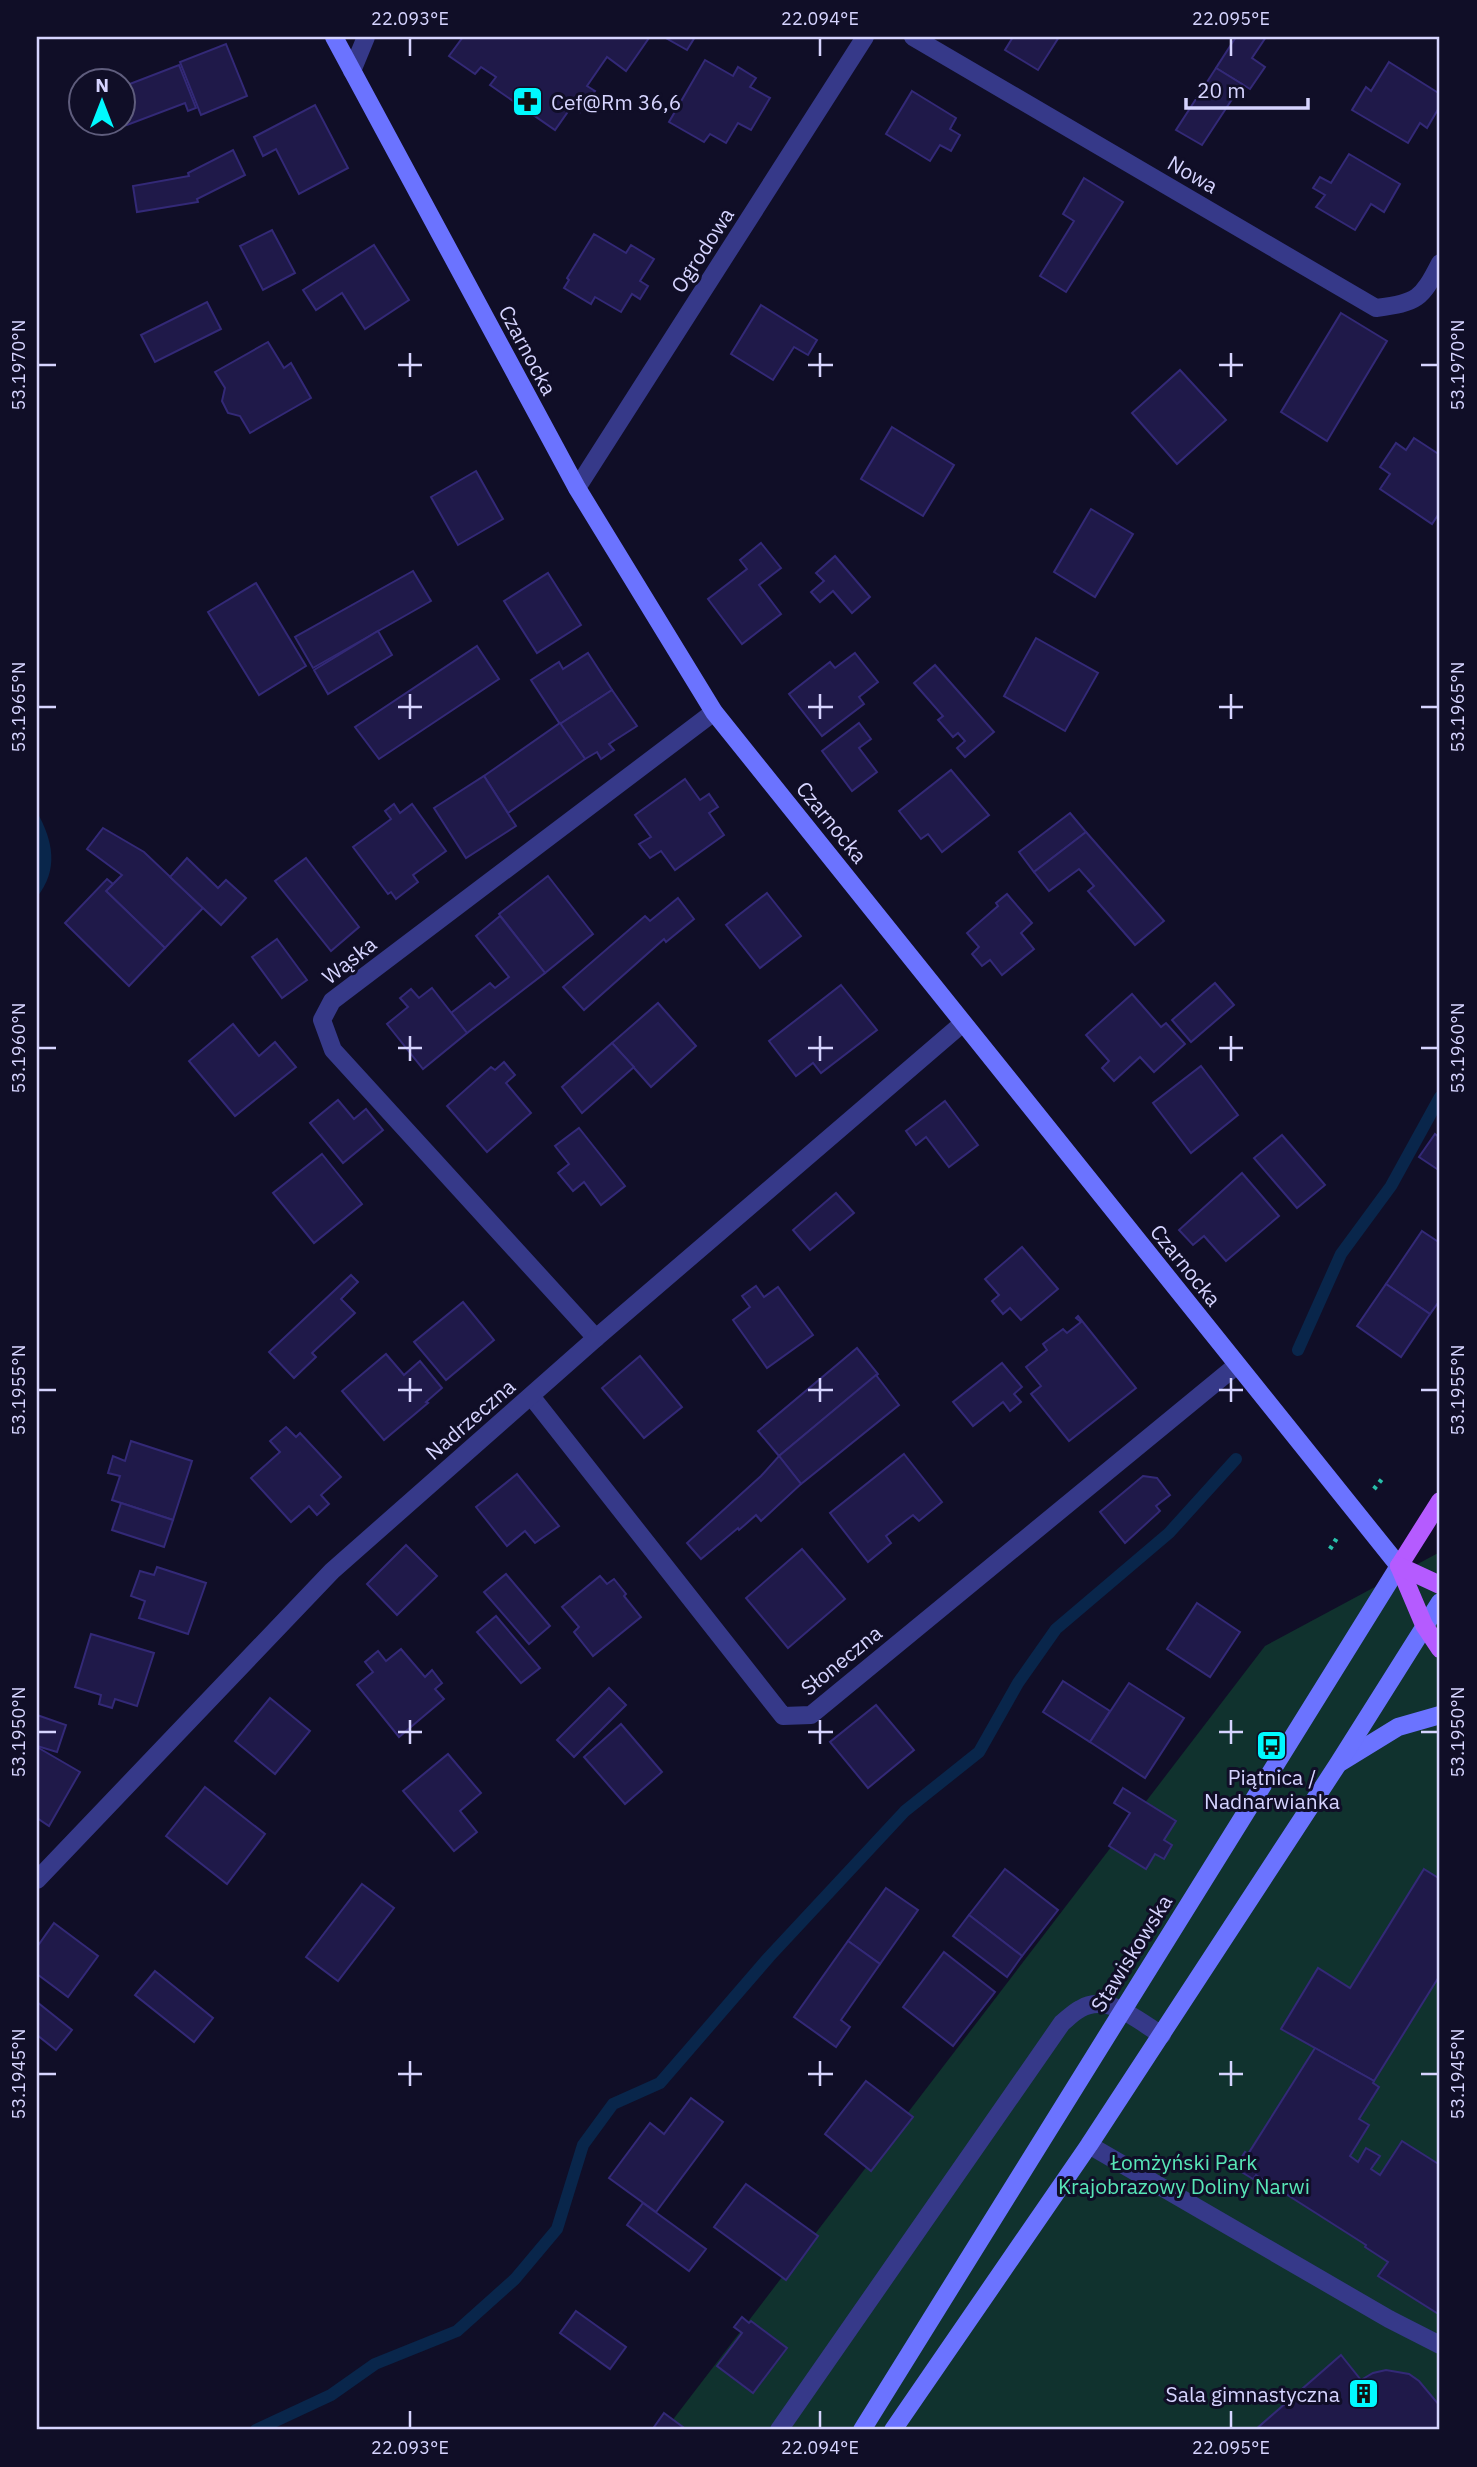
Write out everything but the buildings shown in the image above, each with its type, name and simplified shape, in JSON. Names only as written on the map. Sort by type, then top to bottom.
[{"type":"main road","name":"Czarnocka","points":[[334,37],[577,488],[714,712],[1399,1566]]},
{"type":"main road","name":"Stawiskowska","points":[[862,2430],[1440,1501]]},
{"type":"main road","points":[[1399,1566],[1440,1585]]},
{"type":"main road","points":[[1399,1566],[1424,1625],[1440,1649]]},
{"type":"main road","points":[[893,2430],[1089,2146],[1338,1764],[1440,1602]]},
{"type":"main road","points":[[1338,1764],[1398,1727],[1440,1715]]},
{"type":"street","points":[[352,71],[366,37]]},
{"type":"street","name":"Ogrodowa","points":[[577,488],[865,37]]},
{"type":"street","name":"Nowa","points":[[913,37],[1376,308],[1409,303],[1426,291],[1440,263]]},
{"type":"street","name":"Wąska","points":[[596,1338],[333,1050],[322,1020],[332,1000],[714,712]]},
{"type":"street","name":"Nadrzeczna","points":[[37,1880],[332,1571],[596,1338],[963,1023]]},
{"type":"street","name":"Słoneczna","points":[[531,1396],[783,1716],[811,1715],[1237,1365]]},
{"type":"street","points":[[779,2430],[1062,2023],[1080,2008],[1097,2003],[1109,2004],[1161,2035]]},
{"type":"street","points":[[1089,2146],[1389,2319],[1440,2344]]},
{"type":"green space","name":"Łomżyński Park Krajobrazowy Doliny Narwi","points":[[1440,1552],[1440,2430],[665,2430],[1265,1646]]},
{"type":"water","points":[[37,812],[50,844],[51,865],[49,876],[37,897]]},
{"type":"waterway","points":[[1298,1350],[1341,1254],[1391,1186],[1440,1097]]},
{"type":"waterway","points":[[256,2430],[331,2395],[375,2364],[457,2331],[515,2279],[557,2229],[583,2145],[613,2104],[660,2083],[769,1957],[905,1811],[979,1752],[1018,1683],[1056,1629],[1169,1533],[1236,1459]]},
{"type":"place","name":"Cef@Rm 36,6","points":[[528,102]]},
{"type":"place","name":"Piątnica / Nadnarwianka","points":[[1272,1745]]},
{"type":"place","name":"Sala gimnastyczna","points":[[1363,2394]]}]
